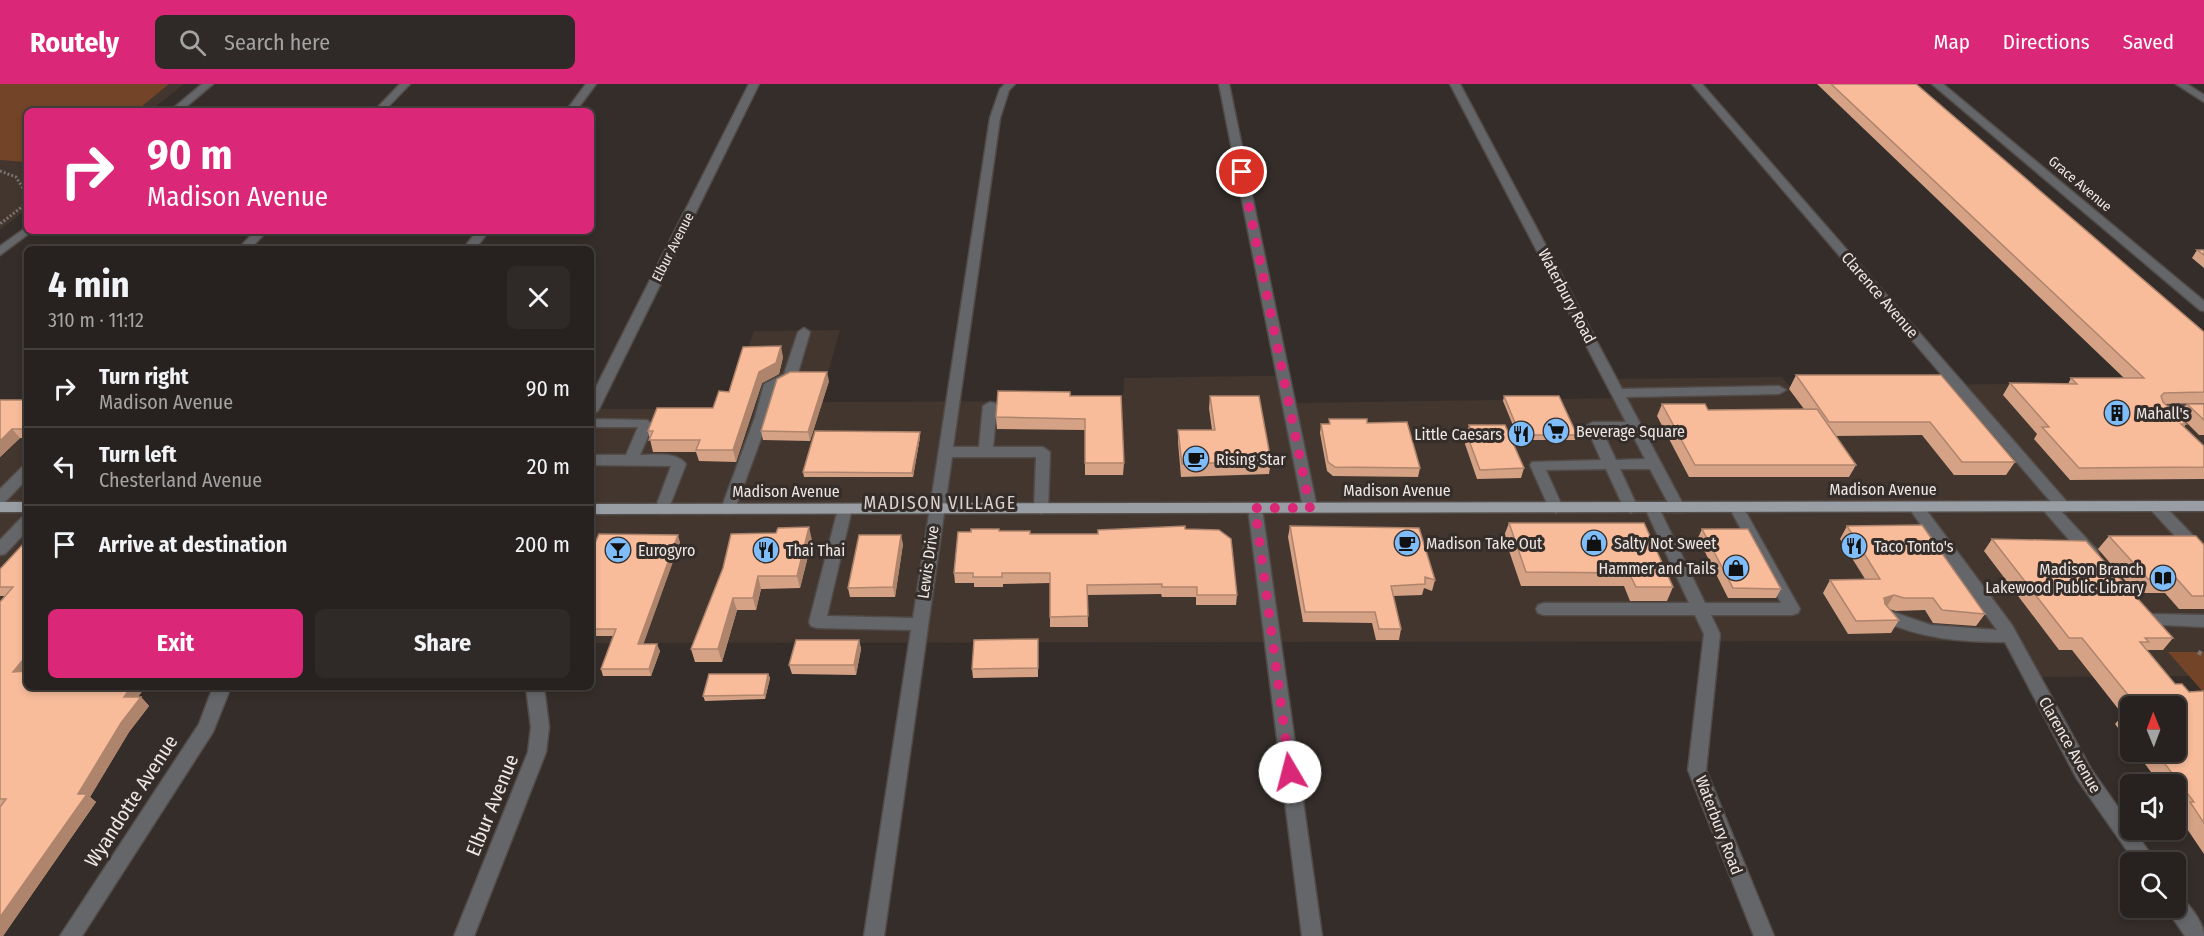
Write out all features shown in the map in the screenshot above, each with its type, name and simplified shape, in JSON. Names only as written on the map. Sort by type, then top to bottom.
[{"type":"main road","name":"Madison Avenue","points":[[594,509],[2204,506]]},
{"type":"main road","points":[[0,507],[24,507]]},
{"type":"street","points":[[179,108],[208,84]]},
{"type":"street","points":[[382,108],[405,84]]},
{"type":"street","points":[[573,108],[591,84]]},
{"type":"street","name":"Elbur Avenue","points":[[594,405],[754,84]]},
{"type":"street","name":"Lewis Drive","points":[[874,936],[935,509],[995,118],[1005,88],[1010,84]]},
{"type":"street","points":[[1224,84],[1310,508]]},
{"type":"street","name":"Waterbury Road","points":[[1455,84],[1678,507]]},
{"type":"street","name":"Clarence Avenue","points":[[1697,84],[2056,507],[2103,568]]},
{"type":"street","name":"Grace Avenue","points":[[1936,84],[2204,307]]},
{"type":"street","points":[[2181,84],[2204,99]]},
{"type":"street","points":[[0,252],[24,232]]},
{"type":"street","points":[[246,246],[258,234]]},
{"type":"street","points":[[471,246],[481,234]]},
{"type":"street","points":[[728,509],[762,417],[771,384],[790,376],[804,332]]},
{"type":"street","points":[[1618,393],[1779,390]]},
{"type":"street","points":[[986,452],[990,406]]},
{"type":"street","points":[[2176,424],[2161,409],[2204,409]]},
{"type":"street","points":[[594,423],[642,423],[646,425],[631,460]]},
{"type":"street","points":[[1631,508],[1593,426],[1635,426]]},
{"type":"street","points":[[944,452],[1043,452],[1041,509]]},
{"type":"street","points":[[594,460],[673,460],[679,464],[662,509]]},
{"type":"street","points":[[1556,508],[1537,465],[1655,464]]},
{"type":"street","points":[[0,498],[24,473]]},
{"type":"street","points":[[2156,506],[2204,557]]},
{"type":"street","points":[[1544,609],[1792,609],[1736,507]]},
{"type":"street","name":"Clarence Avenue","points":[[1916,507],[2009,636],[2084,774],[2139,852]]},
{"type":"street","points":[[1255,508],[1312,936]]},
{"type":"street","name":"Waterbury Road","points":[[1652,508],[1712,634],[1697,770],[1764,936]]},
{"type":"street","points":[[845,509],[817,622],[919,624]]},
{"type":"street","points":[[0,550],[24,524]]},
{"type":"street","points":[[2133,603],[2148,620],[2204,621]]},
{"type":"street","points":[[1887,616],[1903,625],[1940,634],[2009,636]]},
{"type":"street","name":"Wyandotte Avenue","points":[[70,936],[207,727],[221,690]]},
{"type":"street","name":"Elbur Avenue","points":[[464,936],[537,752],[540,727],[535,690]]},
{"type":"street","points":[[2185,918],[2198,936]]},
{"type":"path","points":[[0,171],[16,177],[24,189]]},
{"type":"path","points":[[0,224],[24,203]]},
{"type":"path","points":[[2198,652],[2204,655]]},
{"type":"shaded area","points":[[0,84],[184,84],[154,108],[24,108],[24,211],[0,230]]},
{"type":"shaded area","points":[[0,84],[169,84],[140,108],[24,108],[24,162],[0,160]]},
{"type":"shaded area","points":[[840,330],[820,402],[1100,401],[1123,395],[1124,378],[1255,376],[1288,376],[1294,403],[1614,398],[1605,379],[1782,377],[1789,386],[2129,383],[2204,393],[2204,652],[2169,652],[2190,676],[2040,677],[2020,641],[594,643],[594,415],[597,409],[725,409],[754,331]]},
{"type":"shaded area","points":[[0,408],[24,408],[24,664],[0,665]]},
{"type":"shaded area","points":[[2168,652],[2204,652],[2204,693]]},
{"type":"building","points":[[1831,84],[1916,84],[2204,332],[2204,392],[2164,393],[2161,396],[2163,402],[2186,424],[2181,424],[2204,446],[2204,467],[2079,468],[2042,427],[2049,427],[2010,383],[2077,384],[2071,378],[2144,378]]},
{"type":"building","points":[[781,346],[776,363],[759,372],[733,450],[696,450],[700,440],[649,440],[653,431],[648,431],[657,408],[713,408],[719,391],[729,392],[743,347]]},
{"type":"building","points":[[790,372],[827,372],[808,432],[761,431],[777,379]]},
{"type":"building","points":[[1796,375],[1941,375],[2015,462],[1962,462],[1930,422],[1829,422]]},
{"type":"building","points":[[998,391],[1070,392],[1070,396],[1121,396],[1124,463],[1085,463],[1085,419],[996,417]]},
{"type":"building","points":[[1210,396],[1259,396],[1271,461],[1182,464],[1178,430],[1215,430]]},
{"type":"building","points":[[1504,396],[1559,396],[1577,435],[1520,435]]},
{"type":"building","points":[[0,400],[24,400],[24,429],[12,429],[0,441]]},
{"type":"building","points":[[1662,404],[1705,404],[1708,410],[1817,409],[1856,465],[1695,465]]},
{"type":"building","points":[[2187,404],[2204,404],[2204,420]]},
{"type":"building","points":[[1329,419],[1367,419],[1367,423],[1407,422],[1420,468],[1335,467],[1328,462],[1321,424],[1330,424]]},
{"type":"building","points":[[1469,425],[1505,425],[1524,468],[1480,470],[1467,435],[1473,435]]},
{"type":"building","points":[[815,431],[920,432],[912,473],[803,472]]},
{"type":"building","points":[[1509,523],[1644,523],[1673,587],[1636,587],[1629,573],[1526,572]]},
{"type":"building","points":[[1922,525],[1985,614],[1942,610],[1933,598],[1904,598],[1894,595],[1884,598],[1885,604],[1899,620],[1856,621],[1830,580],[1880,579],[1847,526]]},
{"type":"building","points":[[1185,526],[1185,529],[1219,530],[1231,539],[1237,595],[1197,595],[1197,587],[1162,587],[1162,584],[1087,585],[1088,616],[1050,617],[1050,573],[1002,573],[1002,577],[973,577],[973,573],[954,573],[958,532],[971,532],[971,529],[1030,531],[1030,534],[1098,534],[1098,530]]},
{"type":"building","points":[[1290,526],[1419,528],[1435,580],[1425,577],[1425,584],[1391,586],[1401,629],[1379,629],[1375,612],[1305,612]]},
{"type":"building","points":[[809,527],[797,576],[758,576],[753,598],[733,598],[718,649],[691,649],[723,568],[731,534],[776,533],[778,528]]},
{"type":"building","name":"Hammer and Tails","points":[[1702,529],[1748,529],[1781,589],[1733,588]]},
{"type":"building","points":[[599,534],[678,535],[638,644],[657,644],[649,669],[601,669],[616,629],[594,629],[594,545]]},
{"type":"building","points":[[859,535],[901,535],[893,587],[848,588]]},
{"type":"building","points":[[2109,536],[2196,536],[2204,545],[2204,596],[2192,596],[2177,579],[2148,579]]},
{"type":"building","points":[[1992,539],[2086,541],[2173,638],[2145,638],[2149,642],[2140,642],[2175,684],[2182,684],[2189,692],[2204,691],[2204,823],[2186,791],[2186,774],[2173,774],[2164,762],[2186,762],[2186,696],[2129,696],[2082,638],[2069,638]]},
{"type":"building","points":[[24,543],[24,659],[13,672],[24,671],[24,690],[129,690],[124,697],[141,697],[121,723],[78,794],[87,794],[0,917],[0,807],[6,799],[0,799],[0,602],[13,587],[0,587],[0,569]]},
{"type":"building","points":[[1038,639],[1038,668],[972,669],[974,640]]},
{"type":"building","points":[[796,640],[859,640],[854,665],[789,665]]},
{"type":"building","points":[[709,674],[768,674],[764,695],[703,696]]},
{"type":"place","name":"Mahall's","points":[[2117,413]]},
{"type":"place","name":"Beverage Square","points":[[1556,431]]},
{"type":"place","name":"Little Caesars","points":[[1521,434]]},
{"type":"place","name":"Rising Star","points":[[1196,459]]},
{"type":"place","name":"Madison Take Out","points":[[1407,543]]},
{"type":"place","name":"Salty Not Sweet","points":[[1594,543]]},
{"type":"place","name":"Taco Tonto's","points":[[1854,546]]},
{"type":"place","name":"Eurogyro","points":[[618,550]]},
{"type":"place","name":"Thai Thai","points":[[766,550]]},
{"type":"place","name":"Hammer and Tails","points":[[1736,568]]},
{"type":"place","name":"Madison Branch Lakewood Public Library","points":[[2163,578]]},
{"type":"district","name":"MADISON VILLAGE","points":[[940,503]]},
{"type":"route","points":[[1242,172],[1310,508],[1255,508],[1290,772]]}]
